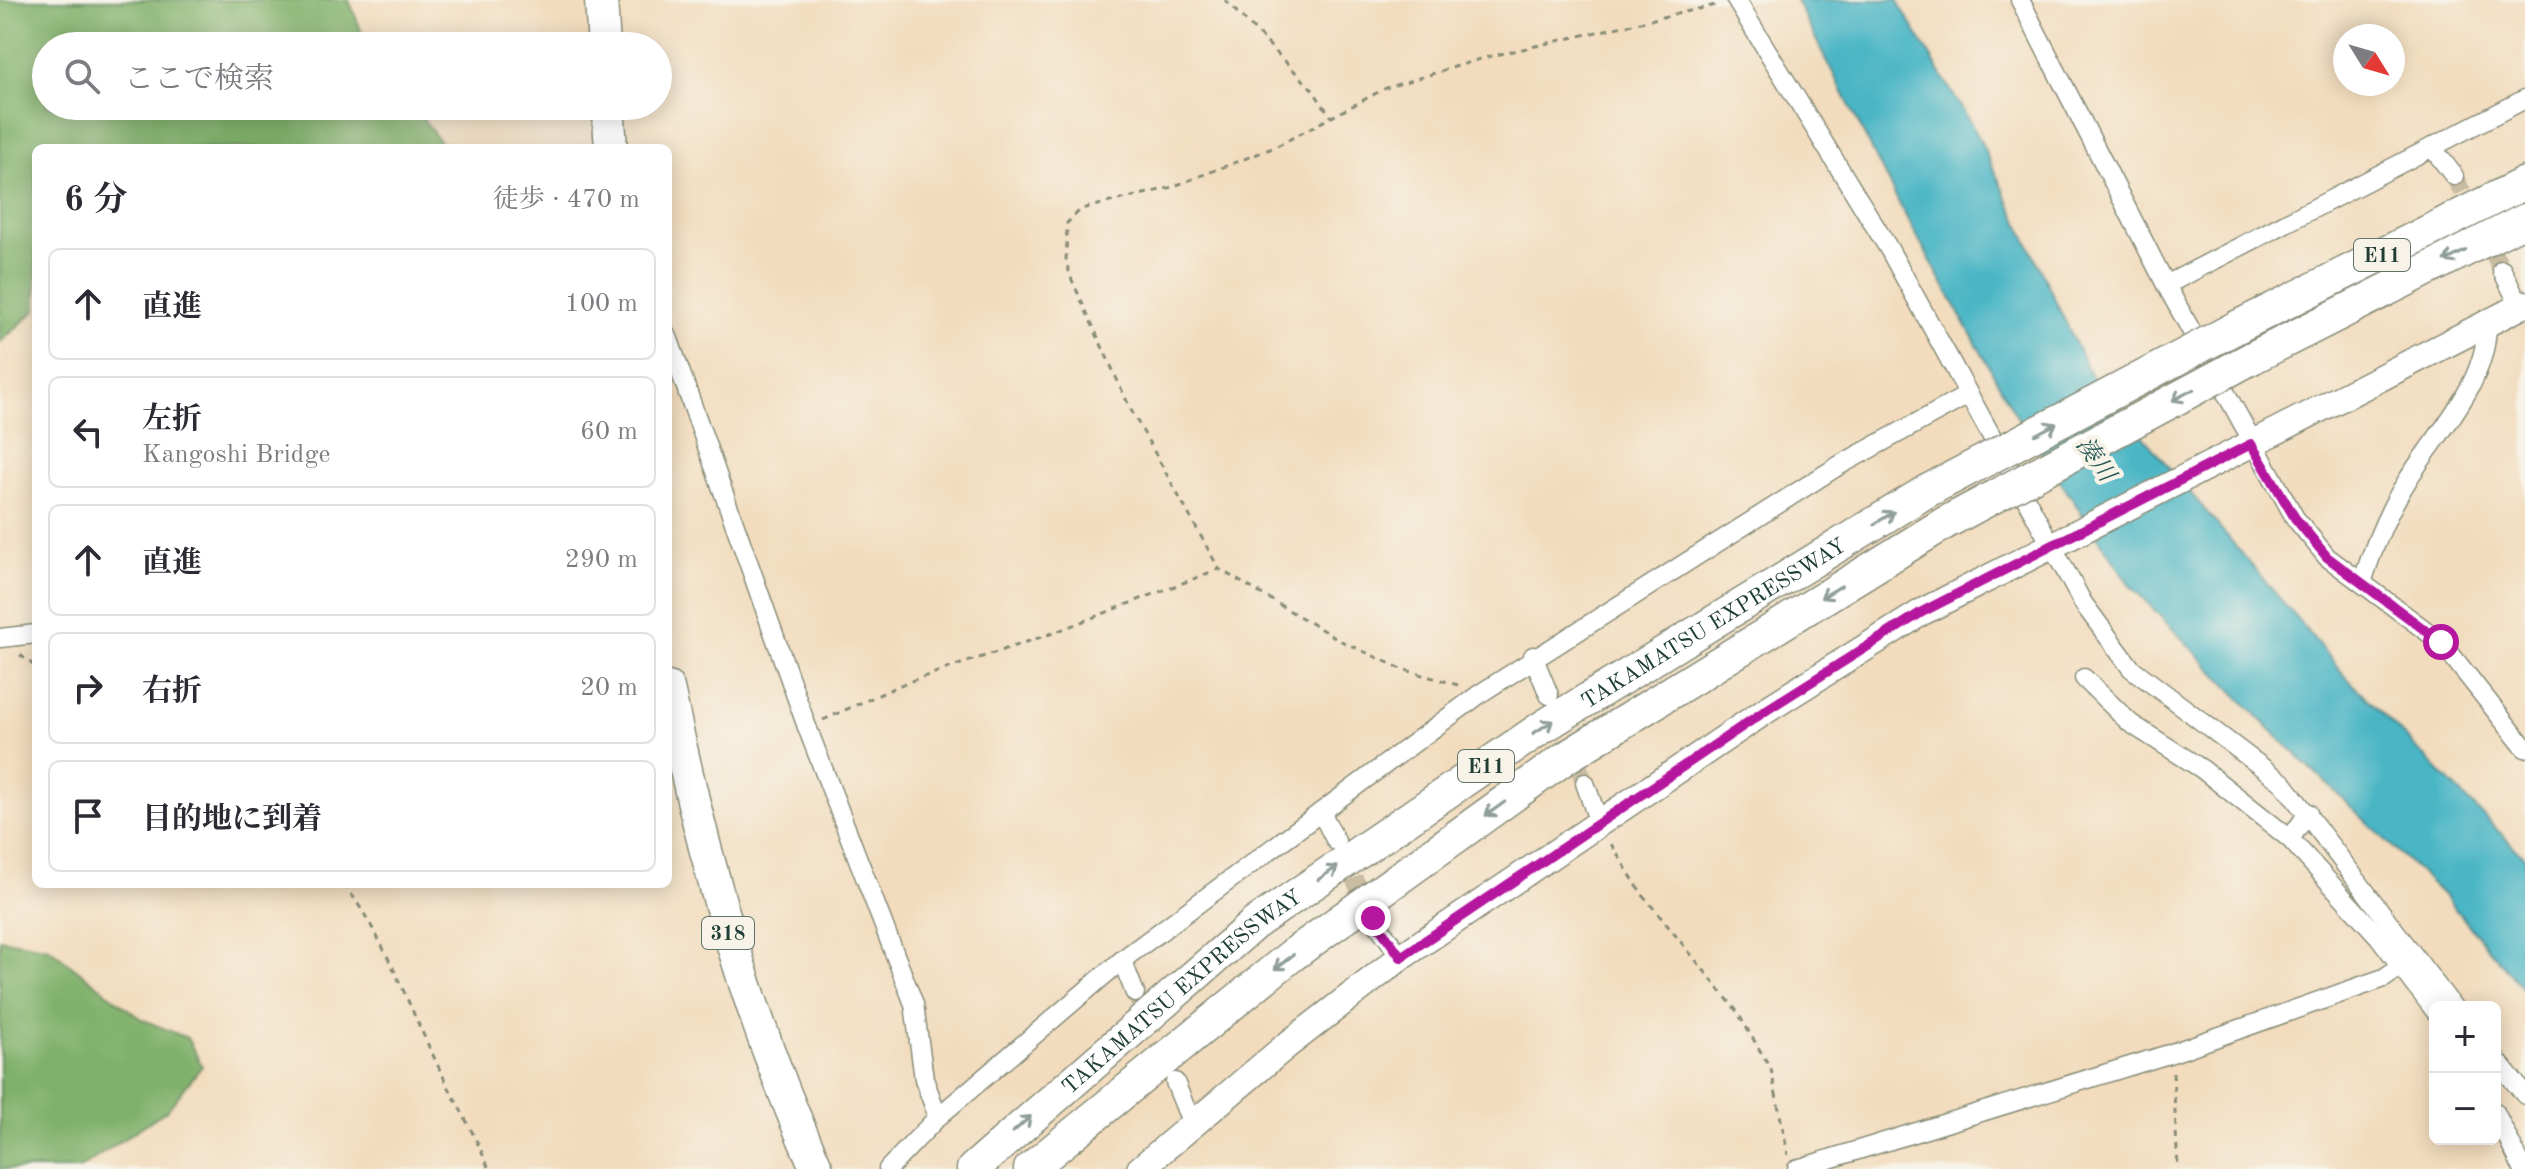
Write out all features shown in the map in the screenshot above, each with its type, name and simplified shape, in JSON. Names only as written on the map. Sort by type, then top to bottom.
[{"type":"highway","points":[[601,0],[603,32]]},
{"type":"highway","points":[[609,120],[611,144]]},
{"type":"highway","points":[[2301,295],[2525,168]]},
{"type":"highway","name":"TAKAMATSU EXPRESSWAY","points":[[973,1169],[1072,1080],[1267,915],[1541,728],[1927,491],[2239,326],[2525,183]]},
{"type":"highway","name":"TAKAMATSU EXPRESSWAY","points":[[1030,1169],[1093,1114],[1291,956],[1565,758],[1945,523],[2252,358],[2525,220]]},
{"type":"highway","name":"318","points":[[672,707],[691,799],[728,935],[762,1035],[817,1169]]},
{"type":"street","points":[[1736,0],[1889,249],[2083,603],[2131,668],[2164,696],[2243,750],[2283,783],[2449,1001]]},
{"type":"street","points":[[2020,0],[2166,285],[2243,448],[2327,557],[2441,642],[2478,684],[2525,748]]},
{"type":"street","points":[[2166,285],[2525,99]]},
{"type":"street","points":[[2432,147],[2454,176]]},
{"type":"street","points":[[1140,1169],[1401,957],[1768,709],[1922,612],[2523,305],[2502,270]]},
{"type":"street","points":[[2362,583],[2373,548],[2406,482],[2457,409],[2486,353],[2487,325]]},
{"type":"street","points":[[672,348],[807,727],[914,1004],[924,1079],[938,1117]]},
{"type":"street","points":[[888,1169],[938,1117],[1122,960],[1481,693],[1533,656],[1838,466],[1968,395]]},
{"type":"street","points":[[0,638],[32,634]]},
{"type":"street","points":[[1533,656],[1549,695]]},
{"type":"street","points":[[2084,678],[2130,723],[2202,769],[2290,839],[2379,937],[2429,1003]]},
{"type":"street","points":[[1585,783],[1599,823]]},
{"type":"street","points":[[1321,812],[1336,841]]},
{"type":"street","points":[[2290,839],[2308,813]]},
{"type":"street","points":[[1373,918],[1401,957]]},
{"type":"street","points":[[1122,960],[1135,993]]},
{"type":"street","points":[[1792,1162],[2172,1053],[2384,978],[2400,967]]},
{"type":"street","points":[[2501,1065],[2525,1095]]},
{"type":"street","points":[[1175,1082],[1192,1124]]},
{"type":"street","points":[[2501,1124],[2523,1169]]},
{"type":"path","points":[[1225,0],[1312,89],[1331,117]]},
{"type":"path","points":[[1481,693],[1402,669],[1353,646],[1219,569],[1130,408],[1072,280],[1066,262],[1067,223],[1081,209],[1169,188],[1275,147],[1386,88],[1473,62],[1736,0]]},
{"type":"path","points":[[807,727],[905,683],[1050,634],[1219,569]]},
{"type":"path","points":[[1599,823],[1642,894],[1736,1010],[1771,1069],[1792,1162]]},
{"type":"path","points":[[347,888],[366,914],[394,966],[433,1058],[489,1169]]},
{"type":"path","points":[[2172,1053],[2178,1169]]},
{"type":"green space","points":[[0,0],[349,0],[362,32],[32,32],[32,120],[424,120],[441,144],[32,144],[32,314],[0,342]]},
{"type":"green space","points":[[0,939],[49,948],[141,1019],[187,1038],[202,1066],[168,1109],[79,1169],[0,1169]]},
{"type":"water","name":"湊川","points":[[1796,0],[1897,0],[1977,134],[2090,374],[2347,678],[2525,858],[2525,991],[2444,896],[2272,731],[2130,585],[2017,417],[1903,211]]},
{"type":"tunnel","points":[[2454,176],[2502,270]]},
{"type":"tunnel","points":[[1556,712],[1585,783]]},
{"type":"tunnel","points":[[1342,854],[1368,907]]},
{"type":"tunnel","points":[[1135,993],[1167,1065]]},
{"type":"route","points":[[1373,918],[1401,957],[1768,709],[1922,612],[2251,444],[2295,518],[2327,557],[2441,642]]}]
